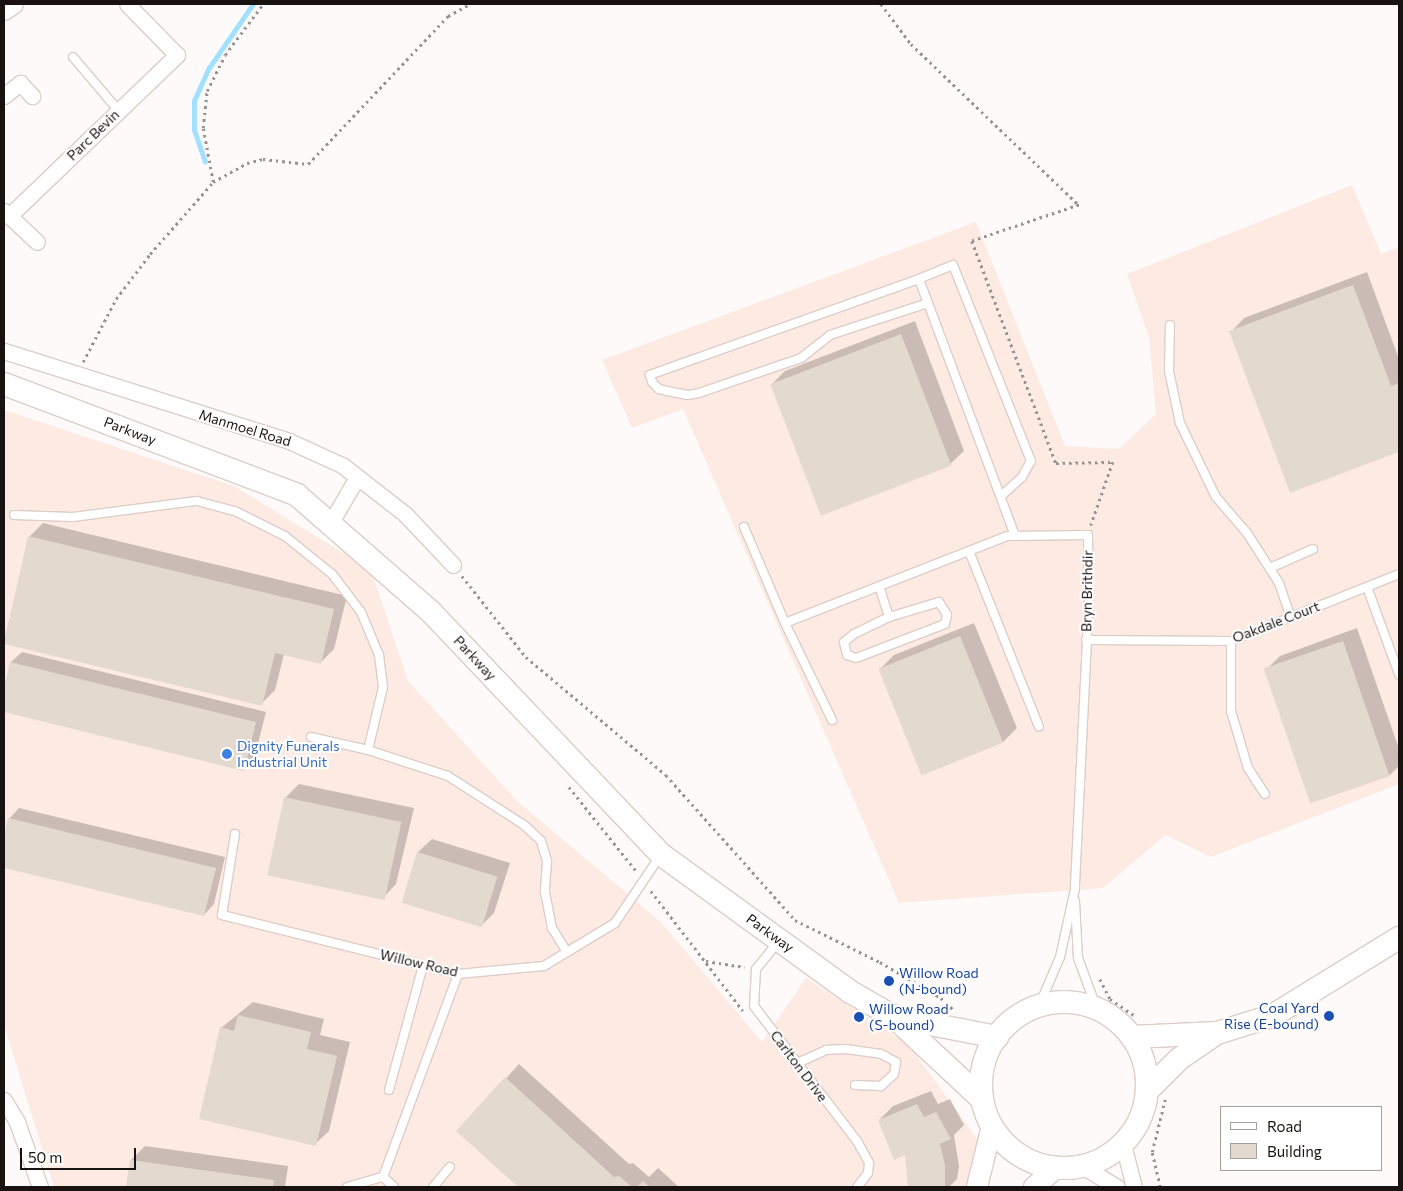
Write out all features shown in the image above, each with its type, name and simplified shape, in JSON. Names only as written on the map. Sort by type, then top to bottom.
[{"type":"main road","name":"Parkway","points":[[4,384],[297,495],[431,612],[662,855],[849,991],[894,1016]]},
{"type":"main road","points":[[987,1035],[982,1099],[992,1126],[1008,1147],[1031,1162],[1056,1168],[1082,1166],[1104,1158],[1123,1144],[1179,1059],[1217,1034],[1272,1016],[1399,938]]},
{"type":"main road","points":[[894,1016],[987,1035],[1039,1006],[1078,1003],[1097,1008],[1116,1020],[1137,1028],[1217,1034]]},
{"type":"main road","points":[[894,1016],[982,1099]]},
{"type":"main road","points":[[1137,1028],[1147,1072],[1158,1092]]},
{"type":"street","points":[[4,10],[12,4]]},
{"type":"street","name":"Parc Bevin","points":[[37,242],[7,214],[119,111],[177,54],[127,4]]},
{"type":"street","points":[[4,96],[20,83],[32,96]]},
{"type":"street","name":"Manmoel Road","points":[[4,351],[289,440],[342,465],[405,514],[453,565]]},
{"type":"street","points":[[330,524],[357,477]]},
{"type":"street","points":[[4,1100],[17,1122],[40,1187]]},
{"type":"street","points":[[977,1187],[992,1126]]},
{"type":"street","points":[[1123,1144],[1134,1187]]},
{"type":"street","points":[[1082,1166],[1118,1187]]},
{"type":"street","points":[[1034,1187],[1056,1168]]},
{"type":"lane","points":[[73,57],[119,111]]},
{"type":"lane","points":[[928,303],[830,336],[801,358],[699,393],[659,389],[652,382],[650,375],[919,279],[953,265],[1031,461],[1022,477],[1001,496]]},
{"type":"lane","points":[[919,279],[1015,536]]},
{"type":"lane","points":[[1170,325],[1169,371],[1180,423],[1216,497],[1247,533],[1270,568],[1291,617]]},
{"type":"lane","points":[[14,515],[73,517],[197,501],[235,511],[285,536],[332,574],[361,612],[379,655],[383,687],[368,750]]},
{"type":"lane","points":[[744,527],[784,623],[832,720]]},
{"type":"lane","name":"Bryn Brithdir","points":[[784,623],[969,551],[1015,536],[1088,535],[1086,640],[1075,890],[1060,957],[1039,1006]]},
{"type":"lane","points":[[1270,568],[1313,549]]},
{"type":"lane","points":[[969,551],[1039,727]]},
{"type":"lane","name":"Oakdale Court","points":[[1086,640],[1231,641],[1399,574]]},
{"type":"lane","points":[[879,586],[889,617]]},
{"type":"lane","points":[[1367,587],[1399,674]]},
{"type":"lane","points":[[939,602],[946,615],[945,624],[856,658],[847,655],[844,642],[854,634],[889,617],[939,602]]},
{"type":"lane","points":[[1231,641],[1231,711],[1248,768],[1265,794]]},
{"type":"lane","points":[[310,737],[368,750],[448,776],[524,825],[541,841],[547,861],[544,892],[552,928],[567,952]]},
{"type":"lane","name":"Willow Road","points":[[235,834],[222,915],[458,974],[544,966],[615,923],[662,855]]},
{"type":"lane","points":[[1075,890],[1078,958],[1097,1008]]},
{"type":"lane","points":[[756,969],[780,940]]},
{"type":"lane","points":[[389,1090],[423,966]]},
{"type":"lane","name":"Carlton Drive","points":[[756,969],[754,1006],[796,1064],[857,1141],[869,1163],[868,1173],[857,1187]]},
{"type":"lane","points":[[383,1178],[458,974]]},
{"type":"lane","points":[[796,1064],[826,1050],[846,1049],[881,1054],[896,1062],[894,1074],[881,1086],[855,1085]]},
{"type":"lane","points":[[433,1187],[450,1167]]},
{"type":"lane","points":[[347,1187],[383,1178]]},
{"type":"lane","points":[[383,1178],[394,1187]]},
{"type":"path","points":[[212,182],[203,128],[208,91],[225,55],[263,4]]},
{"type":"path","points":[[77,374],[116,299],[150,254],[212,182],[247,164],[263,160],[308,164],[448,16],[470,4]]},
{"type":"path","points":[[881,4],[911,44],[1079,206],[972,241],[1056,463],[1113,462],[1088,535]]},
{"type":"path","points":[[453,565],[526,657],[666,774],[795,920],[941,998],[987,1035]]},
{"type":"path","points":[[644,881],[749,1019]]},
{"type":"path","points":[[705,961],[756,969]]},
{"type":"path","points":[[1097,974],[1110,999],[1137,1028]]},
{"type":"path","points":[[1158,1092],[1158,1117],[1152,1152],[1160,1187]]},
{"type":"shaded area","points":[[1352,185],[1381,254],[1399,247],[1399,784],[1211,857],[1165,835],[1103,888],[899,903],[683,409],[632,428],[602,360],[976,222],[1065,446],[1119,449],[1156,414],[1149,337],[1127,274]]},
{"type":"shaded area","points":[[4,410],[234,486],[371,570],[408,681],[517,801],[661,922],[762,1042],[806,978],[908,1044],[981,1144],[974,1187],[54,1187],[4,1025]]},
{"type":"building","points":[[1353,285],[1391,386],[1399,383],[1399,452],[1290,493],[1229,331]]},
{"type":"building","points":[[901,334],[952,466],[821,516],[770,384]]},
{"type":"building","points":[[28,536],[334,609],[321,664],[275,653],[262,706],[4,644]]},
{"type":"building","points":[[960,636],[1003,743],[921,776],[878,669]]},
{"type":"building","points":[[1343,641],[1390,776],[1310,804],[1264,668]]},
{"type":"building","points":[[10,662],[256,722],[244,771],[4,712],[4,688]]},
{"type":"building","points":[[284,797],[401,822],[385,900],[267,875]]},
{"type":"building","points":[[8,818],[216,868],[204,916],[4,868],[4,836]]},
{"type":"building","points":[[417,852],[497,877],[482,927],[402,903]]},
{"type":"building","points":[[238,1015],[311,1032],[307,1049],[337,1056],[316,1146],[199,1119],[220,1027],[234,1031]]},
{"type":"building","points":[[505,1077],[614,1177],[619,1176],[632,1187],[518,1187],[456,1131]]},
{"type":"building","points":[[917,1104],[924,1117],[936,1112],[951,1139],[940,1144],[945,1165],[945,1187],[908,1187],[905,1155],[894,1160],[878,1120]]},
{"type":"building","points":[[130,1160],[274,1180],[273,1187],[126,1187]]},
{"type":"building","points":[[643,1181],[645,1183],[650,1187],[637,1187]]},
{"type":"waterway","points":[[205,162],[194,130],[194,101],[209,68],[253,4]]},
{"type":"place","name":"Dignity Funerals Industrial Unit","points":[[227,754]]},
{"type":"place","name":"Willow Road (N-bound)","points":[[889,981]]},
{"type":"place","name":"Coal Yard Rise (E-bound)","points":[[1329,1016]]},
{"type":"place","name":"Willow Road (S-bound)","points":[[859,1017]]}]
